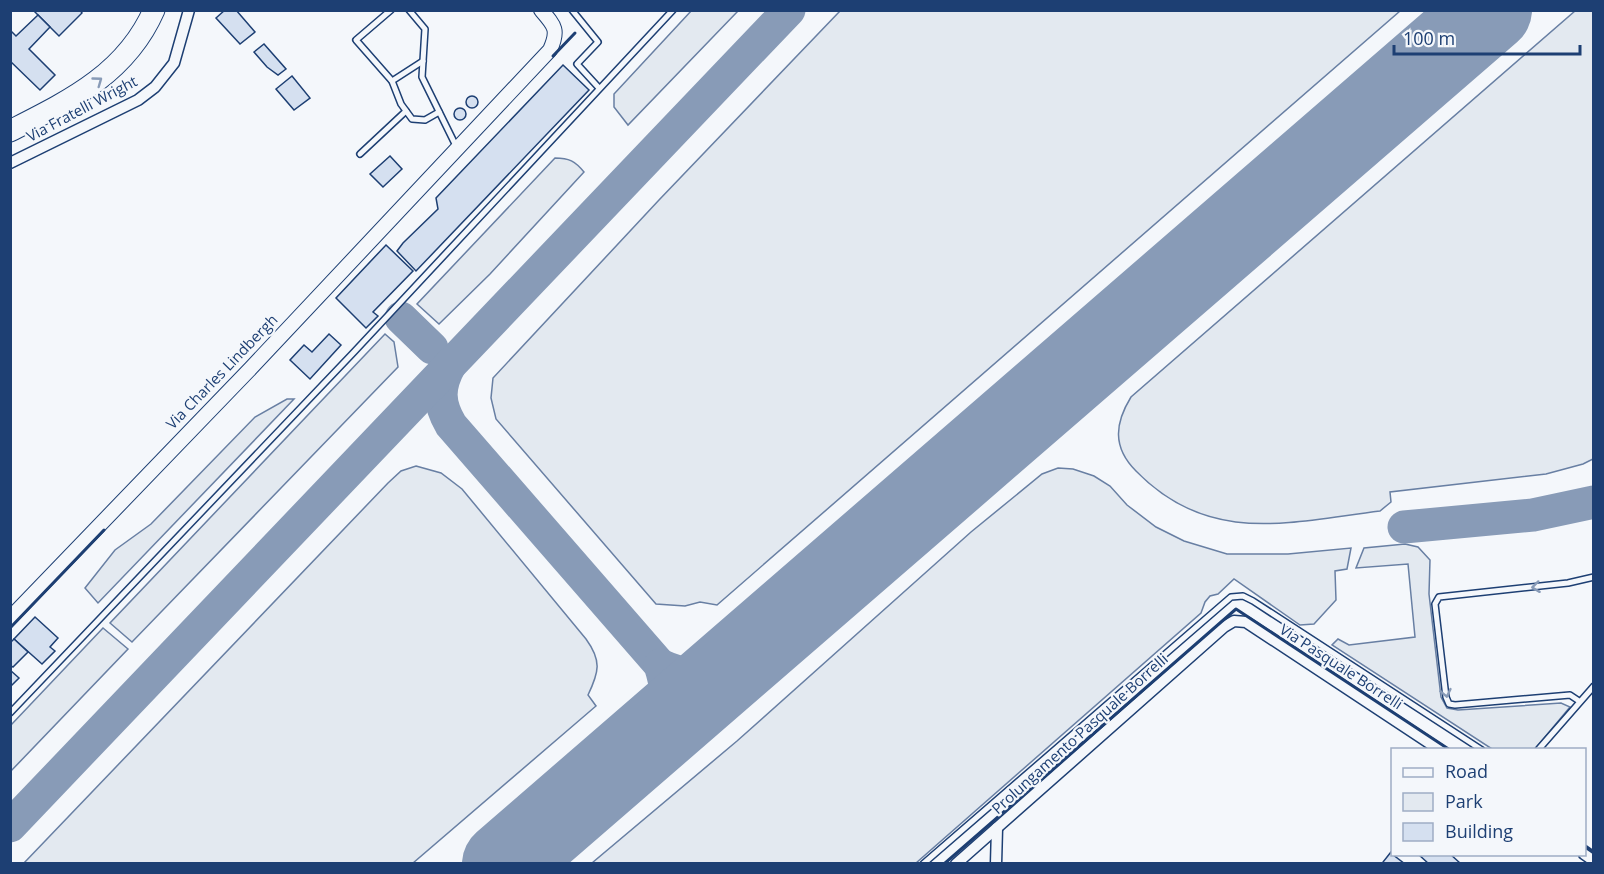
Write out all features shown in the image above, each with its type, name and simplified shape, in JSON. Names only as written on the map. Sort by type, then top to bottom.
[{"type":"highway","points":[[10,131],[60,106],[107,75],[132,47],[154,10]]},
{"type":"street","name":"Via Fratelli Wright","points":[[10,163],[138,100],[155,87],[174,63],[189,10]]},
{"type":"street","name":"Via Charles Lindbergh","points":[[10,618],[259,359],[550,50],[555,37],[554,25],[541,10]]},
{"type":"street","name":"Via Pasquale Borrelli","points":[[1224,627],[1234,621],[1246,622],[1437,748]]},
{"type":"street","name":"Prolungamento Pasquale Borrelli","points":[[956,864],[1224,627]]},
{"type":"street","points":[[996,864],[997,828]]},
{"type":"lane","points":[[391,10],[356,40],[392,81],[401,104],[412,119],[425,120],[440,112]]},
{"type":"lane","points":[[409,10],[425,29],[422,77],[457,148]]},
{"type":"lane","points":[[572,10],[598,42],[577,64],[599,88]]},
{"type":"lane","points":[[10,713],[354,352],[673,10]]},
{"type":"lane","points":[[392,81],[423,61]]},
{"type":"lane","points":[[360,154],[406,111]]},
{"type":"lane","points":[[1579,701],[1570,695],[1449,704],[1446,697],[1436,604],[1439,597],[1556,585],[1593,577]]},
{"type":"lane","points":[[923,864],[1231,597],[1243,596],[1253,601],[1479,748]]},
{"type":"lane","points":[[1540,748],[1593,686]]},
{"type":"green space","points":[[692,10],[738,11],[628,125],[614,107],[614,94]]},
{"type":"green space","points":[[840,11],[1400,11],[717,605],[700,602],[685,606],[656,604],[496,419],[491,398],[493,378]]},
{"type":"green space","points":[[1575,11],[1594,11],[1593,459],[1546,474],[1390,492],[1391,502],[1380,511],[1282,523],[1221,520],[1192,510],[1164,495],[1136,471],[1123,453],[1118,435],[1122,416],[1131,397]]},
{"type":"green space","points":[[555,158],[571,161],[584,172],[490,274],[439,324],[417,304]]},
{"type":"green space","points":[[385,334],[394,342],[398,367],[132,642],[110,623]]},
{"type":"green space","points":[[287,399],[294,399],[98,603],[85,588],[115,550],[151,524],[255,417]]},
{"type":"green space","points":[[416,466],[441,473],[462,489],[586,639],[597,660],[595,680],[588,695],[596,706],[413,863],[24,863],[388,483],[401,471]]},
{"type":"green space","points":[[1058,468],[1073,469],[1094,476],[1110,486],[1127,505],[1156,527],[1184,541],[1227,554],[1288,554],[1351,548],[1347,569],[1335,571],[1336,600],[1314,624],[1300,625],[1234,579],[1218,594],[1210,596],[1201,613],[916,863],[592,863],[737,741],[971,532],[1042,474]]},
{"type":"green space","points":[[1405,544],[1418,547],[1430,560],[1429,594],[1441,697],[1447,708],[1458,710],[1561,703],[1570,707],[1536,748],[1490,748],[1332,645],[1338,639],[1349,645],[1415,637],[1408,564],[1356,568],[1364,548]]},
{"type":"green space","points":[[103,628],[128,649],[11,771],[11,725]]},
{"type":"building","points":[[33,10],[80,10],[82,13],[59,36]]},
{"type":"building","points":[[225,10],[236,10],[255,32],[240,44],[216,18]]},
{"type":"building","points":[[38,15],[50,27],[29,49],[55,75],[40,90],[10,61],[10,30],[16,36]]},
{"type":"building","points":[[264,44],[286,69],[278,75],[267,67],[254,52]]},
{"type":"building","points":[[563,65],[589,90],[416,271],[397,251],[438,209],[436,198]]},
{"type":"building","points":[[292,76],[310,98],[294,110],[276,89]]},
{"type":"building","points":[[474,96],[478,102],[474,108],[470,108],[466,100]]},
{"type":"building","points":[[462,108],[466,114],[462,120],[458,120],[454,112]]},
{"type":"building","points":[[390,156],[402,169],[383,187],[370,174]]},
{"type":"building","points":[[386,245],[413,271],[373,312],[378,316],[366,328],[336,298]]},
{"type":"building","points":[[329,334],[341,345],[310,379],[290,360],[304,345],[312,352]]},
{"type":"building","points":[[35,617],[58,638],[50,647],[55,651],[42,664],[14,639]]},
{"type":"building","points":[[14,639],[28,652],[13,667],[10,665],[10,643]]},
{"type":"building","points":[[10,670],[19,678],[10,687]]},
{"type":"building","points":[[1391,852],[1391,856],[1405,864],[1384,864],[1383,862]]},
{"type":"building","points":[[1420,856],[1452,856],[1460,863],[1429,864]]},
{"type":"taxiway","points":[[10,826],[789,10]]},
{"type":"taxiway","points":[[401,318],[432,348]]},
{"type":"taxiway","points":[[450,365],[443,381],[441,395],[451,425],[660,665],[666,696],[662,711],[648,739]]},
{"type":"taxiway","points":[[1404,527],[1533,515],[1594,502]]},
{"type":"taxiway","points":[[660,665],[681,673],[699,674],[708,673],[738,661]]},
{"type":"runway","points":[[504,864],[1490,10]]},
{"type":"wall","points":[[553,56],[575,33]]},
{"type":"wall","points":[[10,628],[104,530]]},
{"type":"wall","points":[[944,864],[1236,609],[1447,748]]},
{"type":"wall","points":[[1586,846],[1594,852]]}]
